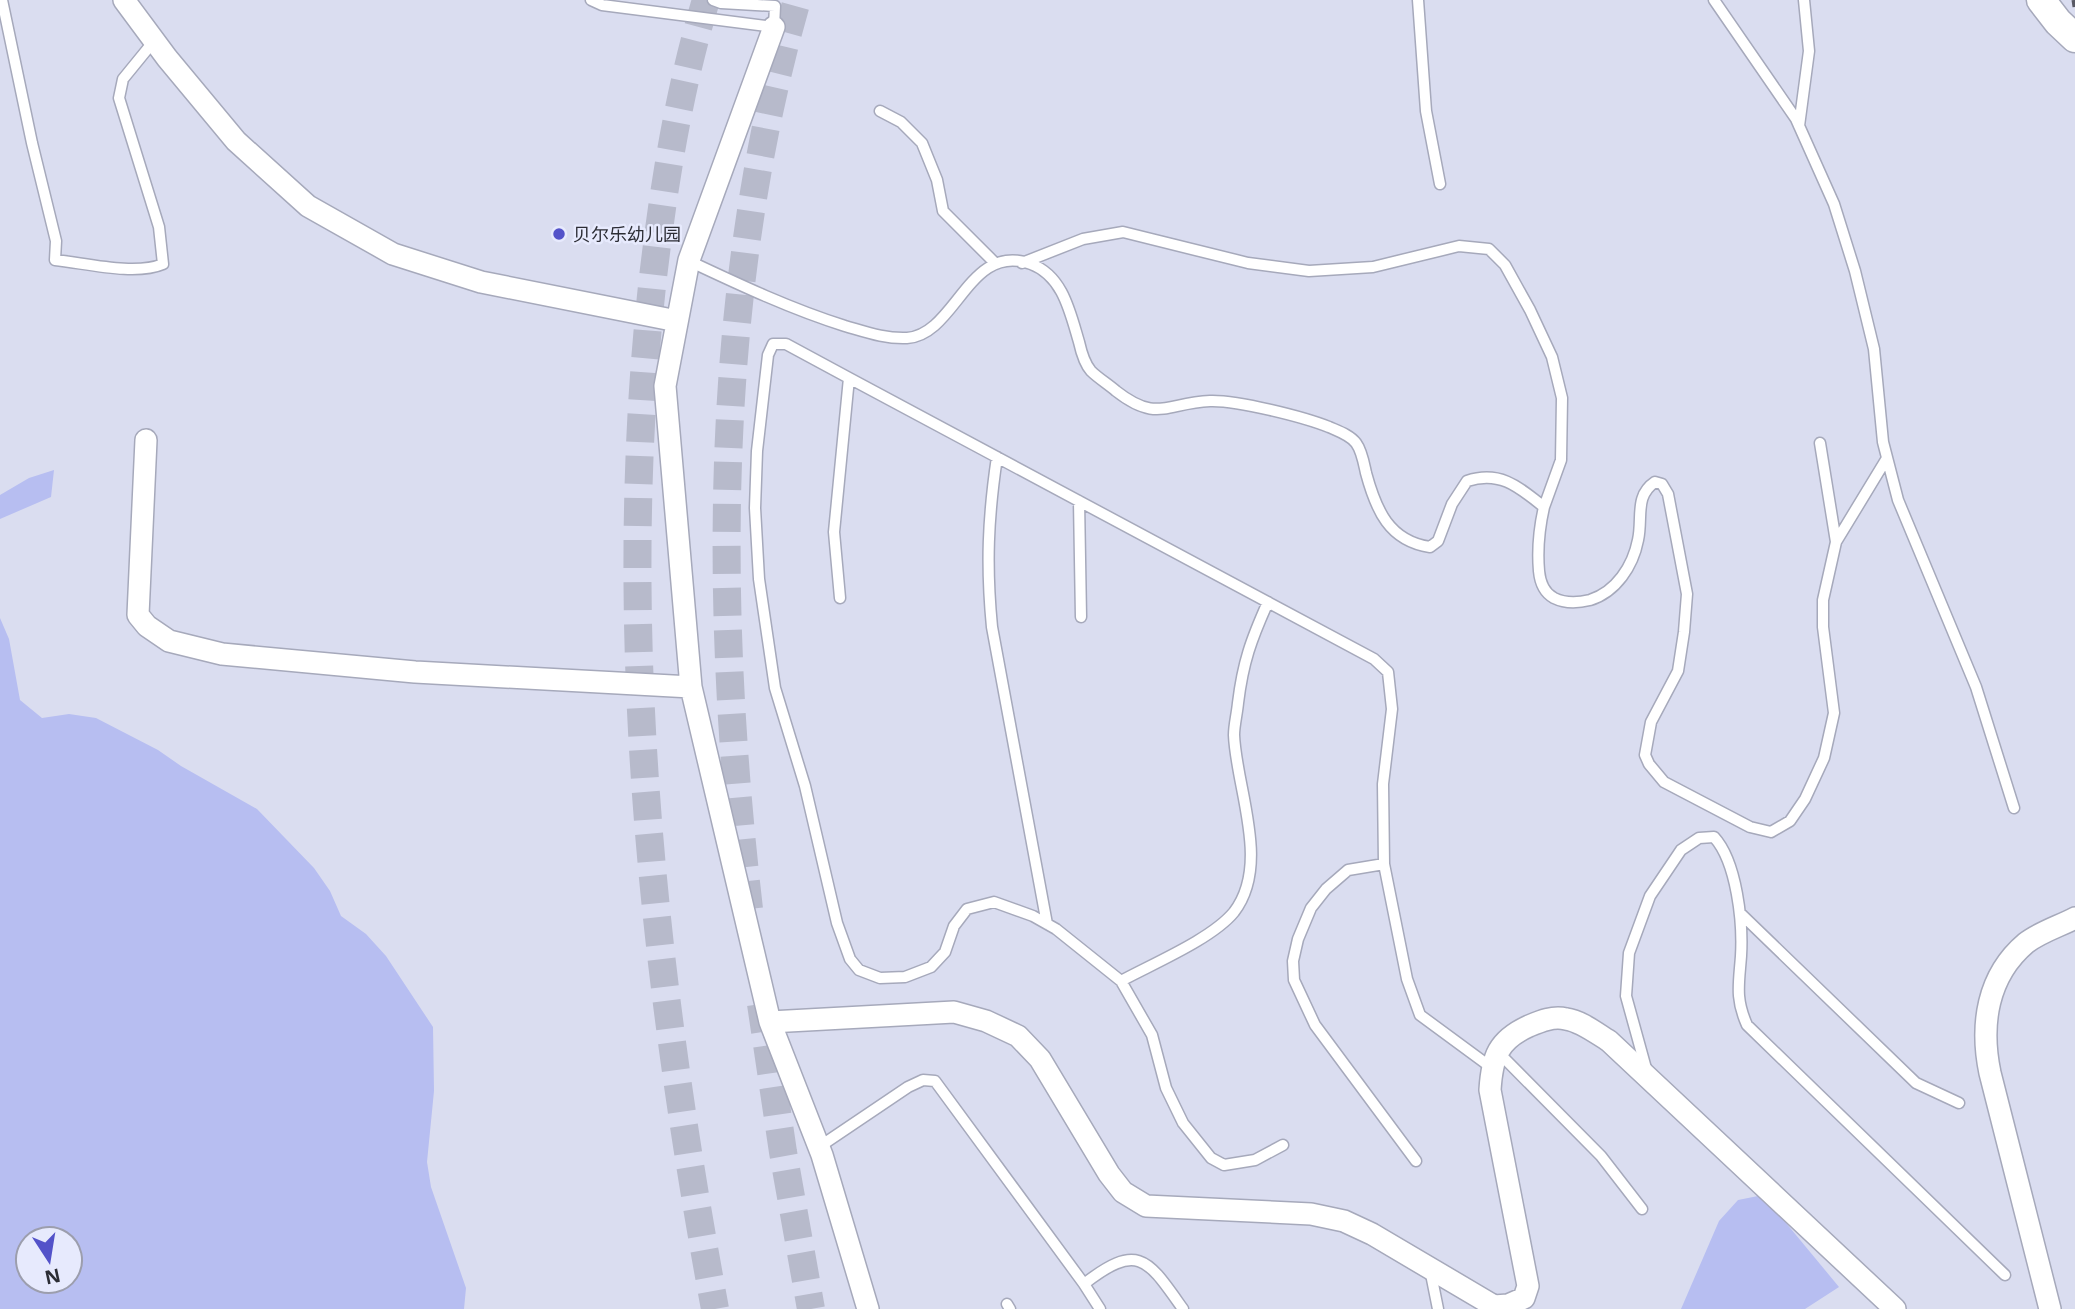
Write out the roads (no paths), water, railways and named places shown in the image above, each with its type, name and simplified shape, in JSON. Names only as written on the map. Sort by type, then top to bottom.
[{"type":"main road","points":[[2041,0],[2075,38]]},
{"type":"street","points":[[124,0],[236,141],[308,206],[393,254],[481,282],[677,321]]},
{"type":"street","points":[[774,27],[689,261],[665,386],[691,687],[770,1022],[819,1147],[868,1309]]},
{"type":"street","points":[[146,440],[138,615],[147,626],[169,641],[222,654],[415,672],[691,687]]},
{"type":"street","points":[[2050,1309],[1985,1051],[1986,1025],[1990,996],[2004,967],[2028,942],[2075,918]]},
{"type":"street","points":[[770,1022],[954,1012],[986,1021],[1018,1036],[1040,1059],[1109,1174],[1123,1192],[1146,1206],[1300,1214],[1344,1221],[1372,1234],[1494,1306],[1508,1305],[1524,1298],[1528,1286],[1490,1090],[1495,1060],[1512,1034],[1555,1018],[1568,1019],[1609,1041],[1895,1309]]},
{"type":"lane","points":[[2,0],[56,241],[55,260],[135,269],[152,269],[163,264],[159,227],[119,98],[123,79],[154,41]]},
{"type":"lane","points":[[591,0],[602,5],[774,27],[775,6],[721,3],[713,0]]},
{"type":"lane","points":[[1418,0],[1426,111],[1440,184]]},
{"type":"lane","points":[[1714,0],[1799,126],[1834,204],[1855,271],[1874,349],[1883,442],[1898,500],[1976,687],[2014,808]]},
{"type":"lane","points":[[1799,126],[1809,51],[1804,0]]},
{"type":"lane","points":[[880,111],[901,122],[922,143],[937,180],[943,211],[996,264]]},
{"type":"lane","points":[[1022,262],[1083,239],[1124,232],[1248,263],[1309,271],[1373,267],[1459,246],[1489,249],[1505,265],[1530,310],[1552,357],[1562,398],[1561,460],[1544,507],[1537,541],[1540,583],[1553,597],[1575,604],[1603,596],[1623,577],[1638,542],[1645,489],[1655,482],[1662,484],[1668,494],[1687,594],[1678,671],[1651,722],[1645,755],[1664,782],[1750,827],[1771,832],[1790,821],[1805,799],[1824,758],[1834,713],[1823,627],[1823,600],[1836,542],[1887,458]]},
{"type":"lane","points":[[689,261],[804,313],[882,337],[910,338],[936,325],[981,273],[996,264],[1028,263],[1043,270],[1068,302],[1082,353],[1090,370],[1133,404],[1152,410],[1211,401],[1233,404],[1276,412],[1328,427],[1350,437],[1358,446],[1373,499],[1391,528],[1411,544],[1430,547],[1438,541],[1452,504],[1467,481],[1482,476],[1521,488],[1544,507]]},
{"type":"lane","points":[[1283,1145],[1255,1160],[1224,1165],[1211,1158],[1184,1123],[1166,1087],[1152,1035],[1121,981],[1096,959],[1047,924],[1013,907],[994,902],[967,909],[954,926],[945,952],[932,967],[905,977],[880,978],[859,970],[850,959],[837,923],[805,786],[775,688],[759,579],[755,508],[757,451],[768,355],[773,344],[786,344],[1374,659],[1388,672],[1392,709],[1383,784],[1384,864],[1407,979],[1420,1014],[1495,1060],[1601,1156],[1642,1209]]},
{"type":"lane","points":[[840,598],[834,532],[849,378]]},
{"type":"lane","points":[[1820,443],[1836,542]]},
{"type":"lane","points":[[997,457],[988,514],[987,581],[1047,924]]},
{"type":"lane","points":[[1079,501],[1080,617]]},
{"type":"lane","points":[[1121,981],[1199,940],[1233,912],[1245,892],[1251,859],[1234,735],[1242,667],[1252,636],[1268,602]]},
{"type":"lane","points":[[1648,1078],[1626,996],[1629,953],[1650,896],[1681,850],[1699,838],[1714,837],[1721,844],[1729,861],[1740,913],[1741,955],[1737,986],[1740,1009],[1747,1025],[2006,1275]]},
{"type":"lane","points":[[1384,864],[1348,870],[1326,889],[1311,908],[1298,939],[1293,961],[1294,980],[1315,1025],[1416,1161]]},
{"type":"lane","points":[[1740,913],[1916,1083],[1959,1103]]},
{"type":"lane","points":[[819,1147],[908,1087],[923,1080],[935,1081],[1100,1309]]},
{"type":"lane","points":[[1084,1284],[1108,1265],[1138,1260],[1154,1269],[1183,1309]]},
{"type":"lane","points":[[1430,1269],[1438,1309]]},
{"type":"tunnel","points":[[706,0],[680,106],[656,250],[642,414],[638,543],[639,671],[646,800],[658,928],[674,1056],[715,1309]]},
{"type":"tunnel","points":[[749,909],[730,681],[728,451],[736,337],[749,223],[769,111],[797,0]]},
{"type":"tunnel","points":[[761,1004],[783,1152],[811,1309]]},
{"type":"railway","points":[[2074,0],[2075,7]]},
{"type":"place","name":"贝尔乐幼儿园","points":[[559,234]]}]
